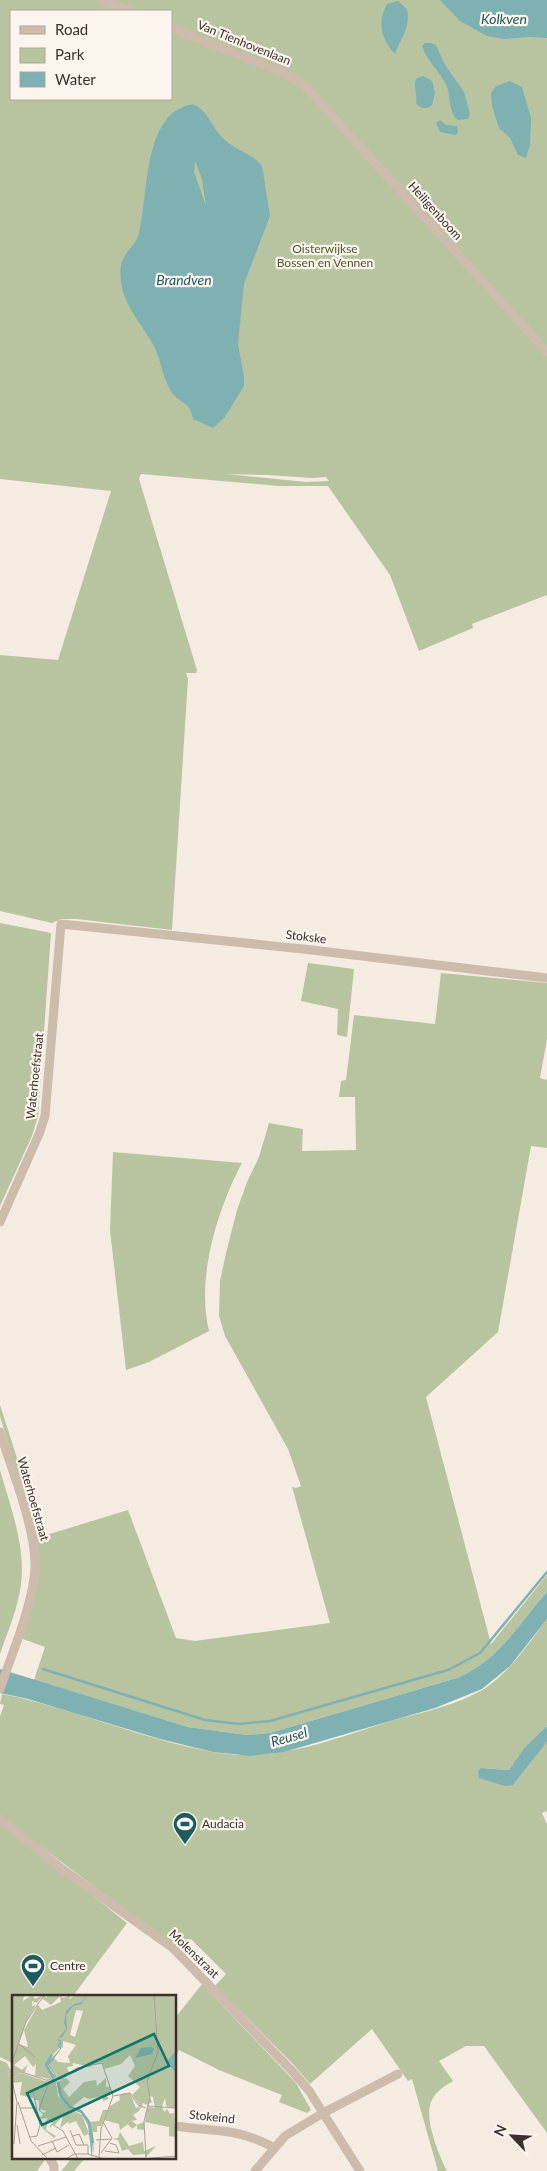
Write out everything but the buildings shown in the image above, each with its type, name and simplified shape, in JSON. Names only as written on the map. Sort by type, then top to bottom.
[{"type":"street","points":[[101,0],[127,10]]},
{"type":"street","name":"Van Tienhovenlaan","points":[[172,28],[286,73],[304,86]]},
{"type":"street","name":"Heiligenboom","points":[[304,86],[547,352]]},
{"type":"street","name":"Stokske","points":[[62,924],[304,949],[547,978]]},
{"type":"street","name":"Waterhoefstraat","points":[[0,1222],[40,1134],[45,1116],[62,924]]},
{"type":"street","name":"Waterhoefstraat","points":[[0,1432],[31,1532],[34,1550],[34,1581],[0,1688]]},
{"type":"street","name":"Molenstraat","points":[[0,1819],[62,1869],[173,1948],[310,2092],[360,2171]]},
{"type":"street","points":[[255,2171],[273,2147],[285,2136],[323,2113],[398,2074]]},
{"type":"street","name":"Stokeind","points":[[176,2126],[230,2130],[273,2147]]},
{"type":"street","points":[[50,2158],[54,2166],[54,2171]]},
{"type":"green space","name":"Oisterwijkse Bossen en Vennen","points":[[0,0],[547,0],[547,595],[472,624],[473,628],[419,651],[390,575],[328,486],[279,486],[141,474],[139,479],[197,670],[196,673],[186,673],[188,679],[172,930],[76,919],[61,919],[52,923],[0,911],[0,655],[58,660],[111,491],[0,479]],"holes":[[[226,474],[326,477],[329,481],[306,482]]]},
{"type":"green space","points":[[0,923],[51,933],[38,1116],[32,1136],[0,1206]]},
{"type":"green space","points":[[308,963],[354,969],[347,1037],[337,1035],[338,1009],[301,1001]]},
{"type":"green space","points":[[441,973],[547,983],[547,1039],[540,1078],[547,1080],[547,1148],[531,1146],[498,1332],[426,1397],[491,1644],[547,1575],[547,1592],[497,1651],[472,1670],[457,1678],[270,1733],[247,1735],[188,1727],[34,1680],[45,1647],[20,1638],[33,1597],[31,1520],[0,1416],[0,1405],[40,1537],[128,1510],[176,1638],[195,1641],[330,1623],[292,1487],[301,1486],[288,1449],[225,1336],[219,1316],[220,1281],[237,1210],[259,1157],[269,1123],[303,1129],[302,1151],[356,1150],[355,1097],[339,1097],[341,1081],[346,1080],[354,1015],[435,1024]]},
{"type":"green space","points":[[113,1152],[242,1163],[224,1202],[211,1245],[205,1289],[209,1331],[149,1362],[126,1370],[110,1230]]},
{"type":"green space","points":[[0,1470],[16,1526],[22,1570],[18,1602],[0,1654]]},
{"type":"green space","points":[[547,1619],[547,1726],[524,1748],[509,1770],[481,1768],[513,1785],[547,1742],[547,1811],[542,1813],[547,1824],[547,2133],[484,2046],[466,2046],[439,2061],[453,2081],[437,2092],[429,2109],[433,2137],[447,2171],[438,2171],[412,2079],[408,2081],[372,2029],[310,2084],[293,2064],[215,1986],[226,1974],[191,1939],[179,1950],[0,1816],[0,1716],[4,1705],[0,1704],[2,1694],[55,1707],[160,1739],[213,1752],[259,1755],[282,1752],[328,1741],[440,1708],[474,1695],[493,1682],[510,1666]]},
{"type":"green space","points":[[0,1822],[127,1923],[74,1995],[12,1995],[12,2064],[0,2057]]},
{"type":"green space","points":[[202,1984],[296,2083],[311,2110],[307,2113],[279,2102],[282,2095],[219,2070],[179,2050],[176,2056],[176,2017]]},
{"type":"green space","points":[[0,2060],[7,2063],[12,2074],[12,2158],[46,2158],[37,2171],[0,2171]]},
{"type":"green space","points":[[72,2158],[85,2158],[74,2171],[61,2171]]},
{"type":"water","name":"Kolkven","points":[[440,0],[547,0],[547,38],[504,39],[487,36],[460,21]]},
{"type":"water","points":[[398,1],[407,9],[408,21],[395,54],[386,42],[381,24],[387,4]]},
{"type":"water","points":[[425,43],[436,45],[445,65],[464,92],[470,114],[468,119],[458,120],[455,117],[451,109],[447,87],[424,52],[422,46]]},
{"type":"water","points":[[423,76],[432,81],[435,93],[432,105],[426,108],[420,107],[416,103],[416,81],[417,78]]},
{"type":"water","points":[[510,81],[522,87],[531,118],[530,145],[526,158],[518,155],[510,138],[499,128],[492,106],[491,93],[496,86]]},
{"type":"water","name":"Brandven","points":[[193,104],[198,107],[224,139],[262,166],[270,216],[244,284],[238,344],[244,386],[225,417],[213,428],[193,419],[187,405],[171,391],[155,348],[126,300],[120,277],[123,259],[139,233],[147,178],[156,138],[164,122],[176,110]],"holes":[[[196,163],[202,179],[206,206],[194,172]]]},
{"type":"water","points":[[440,120],[446,125],[457,126],[458,132],[456,135],[440,132],[436,123]]},
{"type":"water","name":"Reusel","points":[[547,1592],[547,1619],[510,1666],[482,1689],[435,1708],[284,1752],[250,1756],[213,1752],[160,1739],[28,1699],[0,1693],[0,1669],[188,1727],[247,1735],[270,1733],[457,1678],[472,1670],[497,1651]]},
{"type":"water","points":[[547,1726],[547,1742],[513,1785],[505,1786],[479,1778],[478,1771],[481,1768],[509,1770],[524,1748]]},
{"type":"waterway","points":[[43,1669],[205,1720],[239,1724],[270,1721],[448,1670],[480,1653],[547,1572]]},
{"type":"place","name":"Audacia","points":[[185,1845]]},
{"type":"place","name":"Centre","points":[[33,1987]]}]
